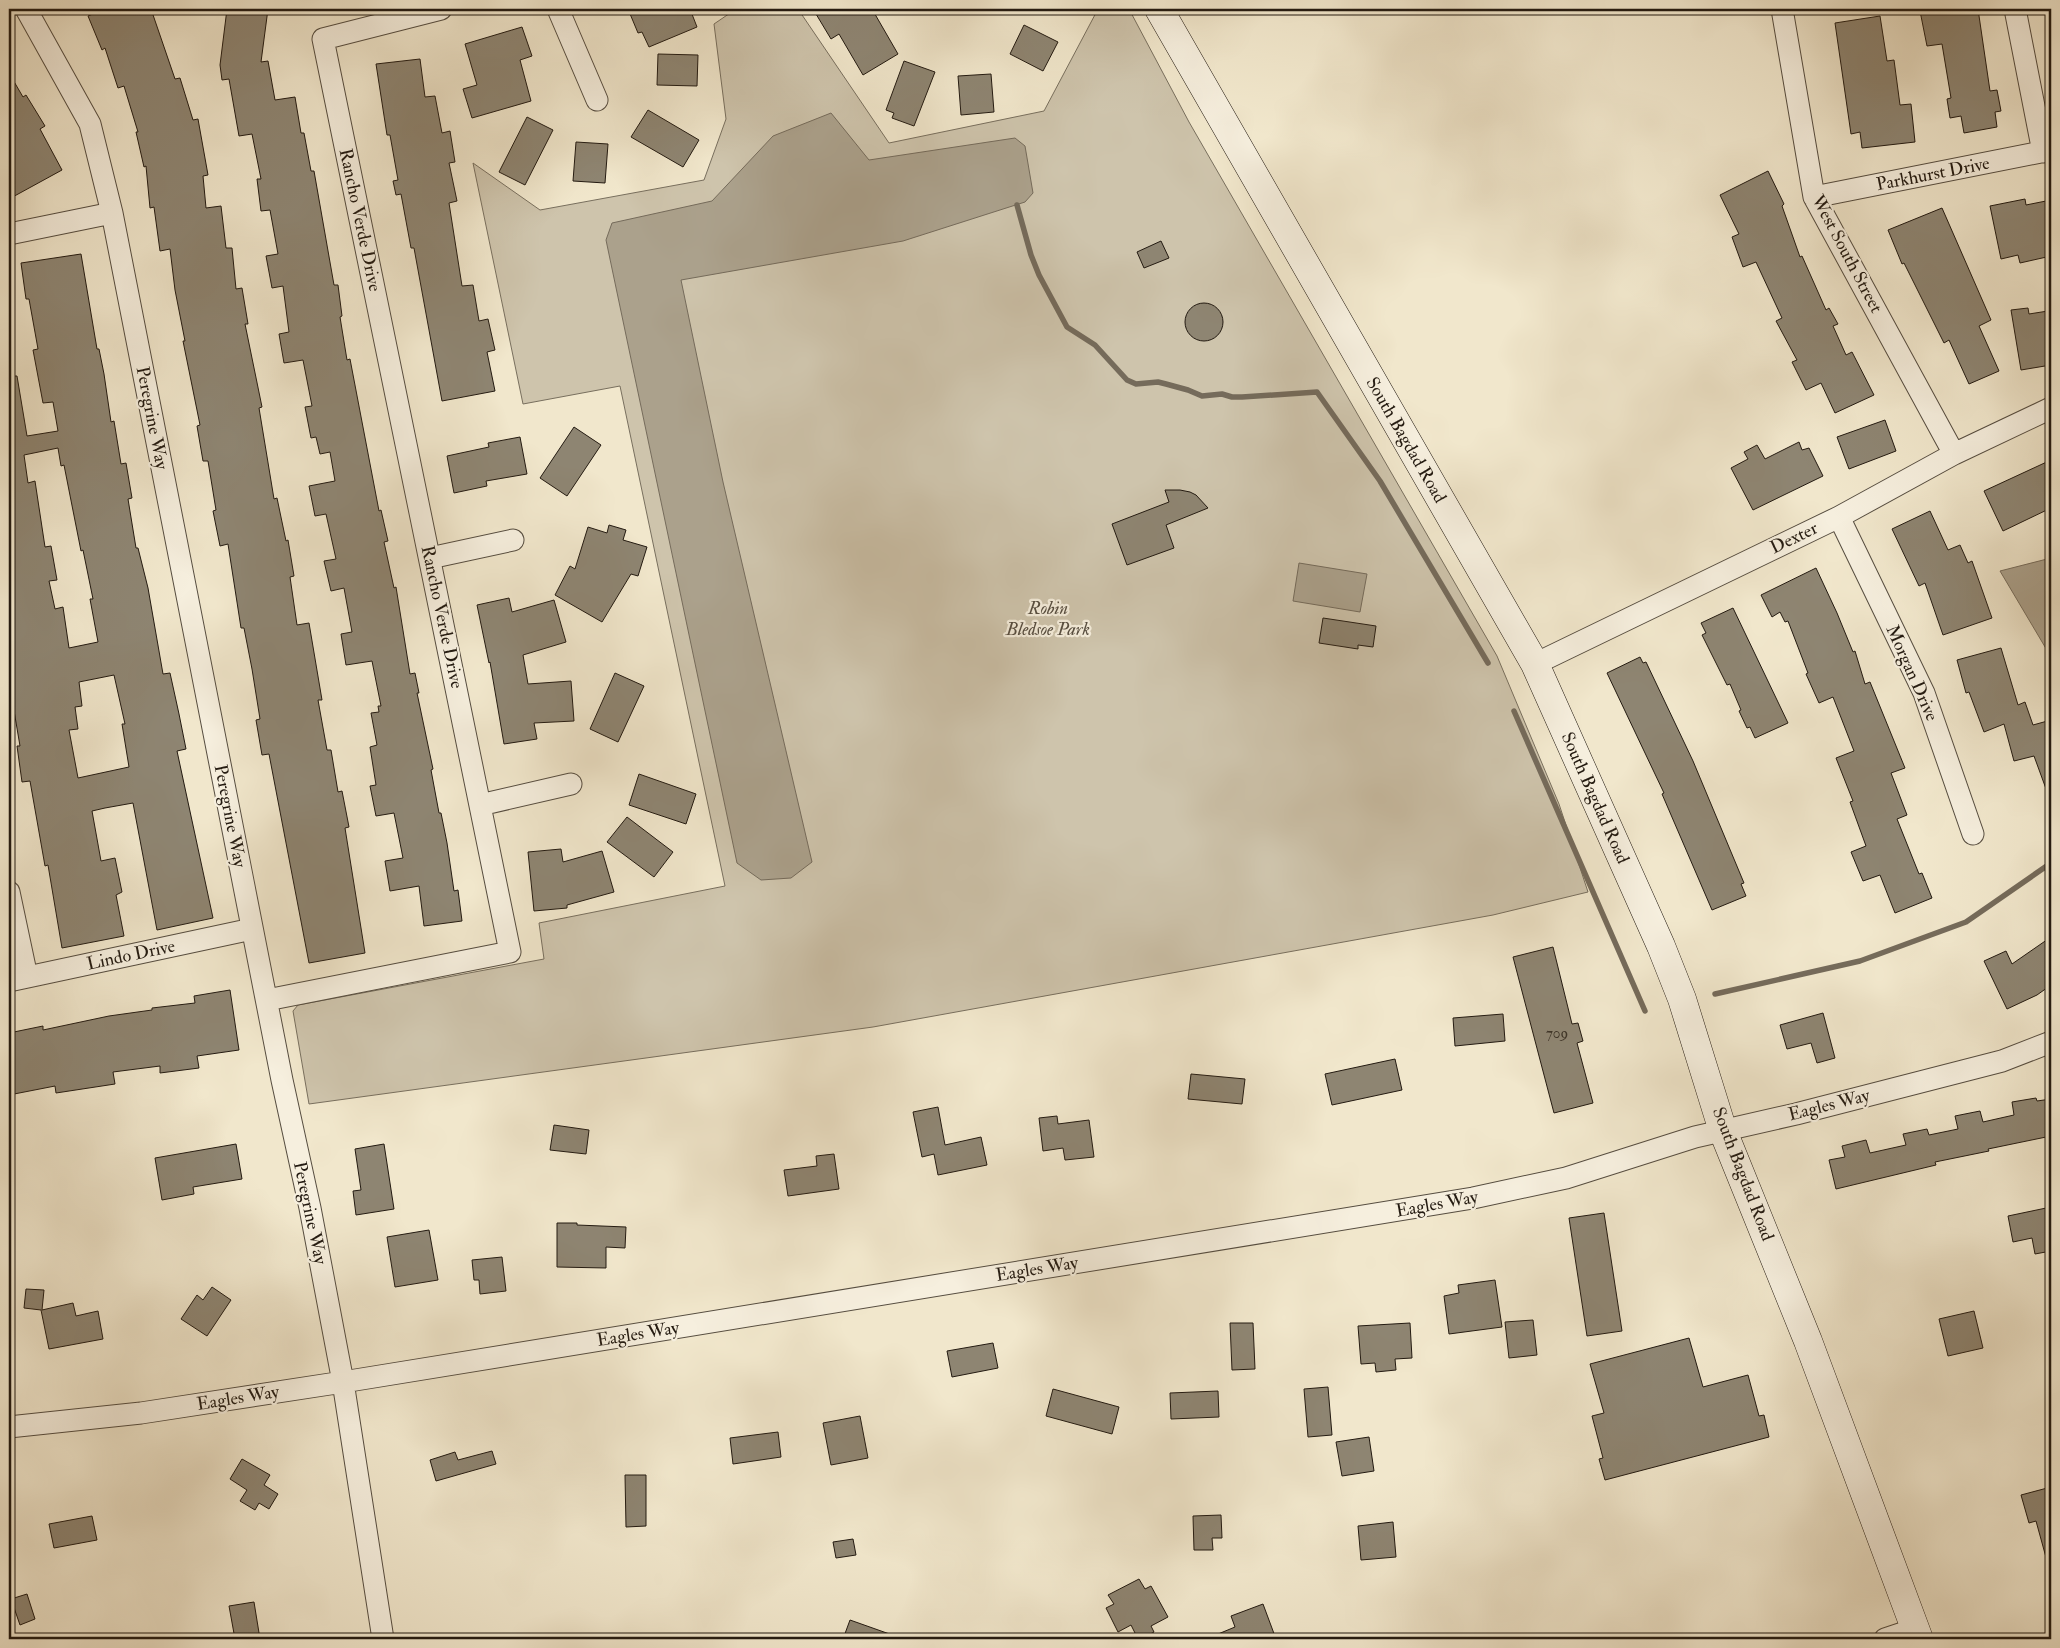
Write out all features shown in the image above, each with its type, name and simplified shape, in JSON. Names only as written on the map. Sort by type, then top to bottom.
[{"type":"main road","name":"South Bagdad Road","points":[[1159,9],[1535,664],[1662,946],[1682,999],[1724,1131],[1808,1341],[1917,1634]]},
{"type":"street","name":"Peregrine Way","points":[[26,9],[90,124],[112,213],[266,1000],[310,1208],[343,1382],[383,1639]]},
{"type":"street","name":"Rancho Verde Drive","points":[[266,1000],[510,952],[323,39],[440,9]]},
{"type":"street","points":[[558,9],[596,100]]},
{"type":"street","name":"West South Street","points":[[1782,9],[1814,197],[1954,454]]},
{"type":"street","points":[[2015,9],[2047,151]]},
{"type":"street","name":"Parkhurst Drive","points":[[1814,197],[2047,151]]},
{"type":"street","points":[[9,234],[112,213]]},
{"type":"street","name":"Dexter","points":[[1535,664],[1839,517],[1954,454],[2051,408]]},
{"type":"street","name":"Morgan Drive","points":[[1839,517],[1924,693],[1972,834]]},
{"type":"street","points":[[430,558],[514,540]]},
{"type":"street","points":[[480,805],[571,784]]},
{"type":"street","points":[[9,892],[18,979]]},
{"type":"street","name":"Lindo Drive","points":[[18,979],[252,929]]},
{"type":"street","name":"Eagles Way","points":[[9,1428],[141,1413],[343,1382],[1473,1198],[1566,1178],[1695,1137],[2002,1061],[2051,1042]]},
{"type":"street","points":[[1885,1639],[1917,1634]]},
{"type":"green space","name":"Robin Bledsoe Park","points":[[736,9],[798,9],[889,143],[1044,111],[1098,9],[1129,9],[1189,122],[1497,656],[1559,804],[1588,892],[1493,915],[873,1027],[309,1104],[293,1011],[298,1005],[544,959],[539,923],[725,886],[620,386],[523,404],[473,163],[540,210],[704,180],[726,119],[714,24]]},
{"type":"shaded area","points":[[831,113],[869,160],[1015,138],[1025,146],[1033,193],[1025,202],[903,241],[681,280],[723,482],[812,862],[791,878],[761,880],[737,863],[606,240],[612,223],[712,201],[773,136]]},
{"type":"shaded area","points":[[2051,558],[2051,657],[2000,571]]},
{"type":"shaded area","points":[[1299,563],[1367,574],[1360,612],[1293,601]]},
{"type":"building","points":[[105,9],[151,9],[175,79],[180,78],[193,120],[198,119],[208,175],[203,176],[206,208],[221,206],[226,248],[232,248],[236,289],[242,288],[248,324],[245,324],[262,407],[259,408],[274,499],[277,498],[286,541],[288,540],[294,576],[290,577],[297,625],[309,623],[322,700],[318,700],[327,750],[331,750],[338,792],[342,791],[349,827],[345,828],[365,953],[309,963],[269,754],[262,755],[256,720],[260,719],[252,669],[244,628],[241,628],[228,544],[220,546],[213,511],[216,510],[208,461],[203,461],[197,426],[200,425],[183,341],[185,341],[175,290],[170,249],[160,251],[154,207],[150,208],[146,166],[144,167],[136,132],[138,132],[124,86],[118,88],[105,48],[102,50],[88,16]]},
{"type":"building","points":[[227,9],[268,9],[261,62],[268,61],[275,100],[295,97],[301,133],[304,133],[311,171],[314,171],[334,285],[338,285],[342,316],[340,317],[347,360],[350,359],[379,511],[381,510],[388,541],[384,542],[394,588],[396,587],[410,674],[415,673],[419,693],[417,693],[433,769],[431,770],[439,813],[441,813],[447,843],[454,891],[458,890],[462,921],[424,926],[419,886],[390,891],[385,861],[403,858],[394,813],[376,816],[370,786],[376,785],[370,747],[377,745],[371,713],[379,712],[378,706],[381,706],[372,661],[346,665],[341,634],[352,632],[344,588],[331,591],[324,561],[336,559],[326,514],[315,516],[309,486],[335,481],[330,452],[320,454],[316,437],[311,438],[305,407],[312,406],[303,360],[284,363],[279,334],[289,332],[283,286],[272,288],[266,256],[278,254],[270,210],[261,211],[257,179],[261,179],[252,134],[239,136],[229,79],[222,80],[220,65]]},
{"type":"building","points":[[628,9],[690,9],[697,27],[649,47],[642,32],[638,33]]},
{"type":"building","points":[[813,9],[872,9],[898,54],[863,75],[839,34],[831,39]]},
{"type":"building","points":[[1934,9],[1978,9],[1990,91],[1997,90],[2001,111],[1995,112],[1997,127],[1964,133],[1961,116],[1950,118],[1947,99],[1951,98],[1942,44],[1927,46],[1920,11]]},
{"type":"building","points":[[1880,16],[1887,61],[1894,60],[1900,105],[1911,104],[1915,142],[1862,148],[1860,132],[1851,134],[1835,23]]},
{"type":"building","points":[[1024,25],[1058,42],[1043,71],[1010,54]]},
{"type":"building","points":[[522,27],[532,56],[520,60],[531,101],[472,118],[463,89],[477,85],[465,44]]},
{"type":"building","points":[[658,54],[698,55],[697,86],[657,85]]},
{"type":"building","points":[[420,59],[425,97],[435,96],[442,133],[450,131],[455,162],[449,163],[457,201],[449,203],[462,286],[473,285],[479,321],[488,319],[495,350],[487,352],[495,391],[442,401],[414,248],[411,248],[401,194],[396,195],[393,181],[398,180],[390,135],[387,135],[376,64]]},
{"type":"building","points":[[904,61],[935,72],[914,126],[892,118],[894,113],[886,110]]},
{"type":"building","points":[[9,73],[23,97],[26,95],[45,126],[40,129],[62,170],[9,199]]},
{"type":"building","points":[[991,74],[994,112],[961,115],[958,76]]},
{"type":"building","points":[[648,110],[699,140],[683,167],[631,137]]},
{"type":"building","points":[[527,117],[553,130],[525,185],[499,172]]},
{"type":"building","points":[[576,142],[608,144],[605,183],[573,181]]},
{"type":"building","points":[[1768,171],[1784,204],[1782,206],[1800,257],[1802,256],[1826,310],[1829,308],[1838,324],[1833,326],[1846,355],[1852,352],[1874,395],[1835,413],[1821,383],[1806,390],[1792,362],[1797,360],[1776,321],[1782,318],[1756,262],[1743,267],[1732,237],[1739,234],[1720,195]]},
{"type":"building","points":[[2025,199],[2026,205],[2051,200],[2051,256],[2020,263],[2018,255],[2001,259],[1990,206]]},
{"type":"building","points":[[1942,208],[1991,320],[1979,326],[1999,371],[1969,384],[1949,340],[1944,343],[1904,263],[1902,264],[1888,230]]},
{"type":"building","points":[[1161,241],[1169,258],[1144,268],[1137,252]]},
{"type":"building","points":[[81,254],[97,349],[99,349],[104,374],[111,422],[114,421],[121,464],[126,463],[132,498],[128,499],[136,548],[138,548],[148,588],[163,674],[170,673],[186,749],[177,751],[213,918],[157,930],[133,803],[105,808],[92,811],[101,861],[115,858],[122,892],[116,895],[124,936],[62,948],[48,865],[45,866],[30,781],[22,782],[17,746],[20,746],[9,681],[9,376],[17,376],[27,436],[58,431],[53,402],[43,403],[33,350],[38,349],[29,299],[26,299],[21,263]],"holes":[[[58,448],[61,466],[64,465],[81,551],[83,550],[93,599],[90,599],[98,642],[69,648],[63,607],[55,609],[49,581],[57,580],[51,546],[45,547],[35,481],[28,483],[24,455]],[[114,675],[125,724],[122,724],[129,767],[78,778],[69,730],[78,729],[75,707],[82,706],[79,682]]]},
{"type":"building","points":[[1204,303],[1217,309],[1223,322],[1217,335],[1204,341],[1191,335],[1185,322],[1191,309]]},
{"type":"building","points":[[2028,308],[2029,314],[2048,311],[2051,333],[2051,365],[2021,370],[2011,310]]},
{"type":"building","points":[[1885,420],[1896,451],[1849,469],[1837,437]]},
{"type":"building","points":[[574,427],[601,445],[567,496],[540,478]]},
{"type":"building","points":[[520,437],[527,474],[486,481],[487,486],[454,493],[447,456],[489,447],[488,443]]},
{"type":"building","points":[[1799,442],[1802,450],[1809,448],[1823,476],[1753,510],[1731,468],[1748,459],[1744,452],[1757,445],[1765,459]]},
{"type":"building","points":[[2051,460],[2051,508],[2003,531],[1984,491]]},
{"type":"building","points":[[1165,490],[1190,492],[1196,495],[1208,508],[1166,525],[1174,548],[1127,565],[1112,524],[1169,502]]},
{"type":"building","points":[[1930,511],[1948,550],[1960,545],[1968,563],[1972,561],[1992,618],[1943,635],[1925,583],[1919,586],[1892,529]]},
{"type":"building","points":[[609,525],[626,530],[623,540],[647,547],[638,576],[631,574],[602,622],[555,595],[570,566],[575,569],[588,527],[607,533]]},
{"type":"building","points":[[1816,568],[1853,652],[1855,651],[1865,684],[1870,682],[1905,768],[1891,773],[1907,815],[1897,819],[1919,874],[1922,873],[1932,898],[1895,913],[1880,875],[1863,881],[1851,852],[1866,846],[1850,802],[1853,801],[1836,758],[1854,751],[1833,697],[1819,703],[1806,674],[1808,673],[1788,621],[1785,622],[1780,612],[1772,617],[1761,595]]},
{"type":"building","points":[[509,598],[512,612],[554,600],[566,642],[523,655],[528,684],[571,681],[574,721],[534,723],[537,739],[504,744],[490,662],[477,605]]},
{"type":"building","points":[[1733,608],[1788,723],[1755,738],[1750,727],[1747,728],[1730,684],[1727,685],[1702,635],[1706,633],[1701,623]]},
{"type":"building","points":[[1323,618],[1376,626],[1373,647],[1358,645],[1358,649],[1319,643]]},
{"type":"building","points":[[2001,648],[2018,705],[2025,702],[2033,725],[2051,720],[2051,797],[2049,797],[2034,756],[2014,761],[2004,724],[1984,732],[1969,692],[1966,693],[1957,660]]},
{"type":"building","points":[[1640,657],[1643,663],[1646,662],[1693,761],[1744,883],[1741,884],[1746,896],[1712,910],[1662,794],[1664,793],[1607,673]]},
{"type":"building","points":[[615,673],[644,686],[618,742],[590,729]]},
{"type":"building","points":[[639,774],[696,794],[686,824],[629,805]]},
{"type":"building","points":[[627,817],[673,852],[654,877],[607,842]]},
{"type":"building","points":[[561,849],[563,862],[602,851],[614,892],[567,905],[567,908],[534,911],[528,852]]},
{"type":"building","points":[[2051,937],[2051,985],[2037,995],[2007,1009],[1984,961],[2006,951],[2012,964]]},
{"type":"building","points":[[1553,947],[1572,1024],[1578,1023],[1583,1041],[1577,1043],[1593,1103],[1554,1113],[1513,957]]},
{"type":"building","points":[[230,990],[239,1050],[197,1056],[199,1068],[160,1073],[160,1066],[113,1072],[115,1084],[56,1093],[55,1086],[9,1095],[9,1033],[43,1026],[43,1030],[109,1016],[152,1010],[152,1008],[195,1003],[194,996]]},
{"type":"building","points":[[1823,1013],[1835,1058],[1817,1063],[1811,1043],[1787,1049],[1780,1025]]},
{"type":"building","points":[[1503,1014],[1505,1041],[1455,1046],[1453,1018]]},
{"type":"building","points":[[1395,1059],[1402,1090],[1332,1105],[1325,1074]]},
{"type":"building","points":[[1191,1074],[1245,1079],[1242,1104],[1188,1099]]},
{"type":"building","points":[[2036,1098],[2037,1101],[2051,1099],[2051,1136],[1935,1162],[1936,1165],[1836,1189],[1829,1160],[1845,1157],[1842,1146],[1866,1140],[1870,1153],[1906,1145],[1903,1134],[1927,1129],[1929,1135],[1958,1129],[1955,1116],[1980,1111],[1983,1122],[2014,1115],[2012,1102]]},
{"type":"building","points":[[938,1107],[945,1145],[981,1137],[987,1165],[938,1175],[934,1154],[922,1157],[913,1112]]},
{"type":"building","points":[[1057,1116],[1058,1124],[1089,1120],[1094,1157],[1065,1160],[1063,1148],[1043,1151],[1039,1118]]},
{"type":"building","points":[[554,1125],[589,1130],[586,1154],[550,1150]]},
{"type":"building","points":[[236,1144],[242,1179],[193,1187],[194,1194],[162,1200],[155,1158]]},
{"type":"building","points":[[384,1144],[394,1209],[356,1215],[353,1191],[361,1190],[355,1149]]},
{"type":"building","points":[[834,1154],[839,1189],[788,1196],[784,1170],[817,1166],[816,1156]]},
{"type":"building","points":[[2051,1207],[2051,1251],[2035,1254],[2032,1238],[2013,1242],[2008,1216]]},
{"type":"building","points":[[1604,1213],[1622,1331],[1587,1336],[1569,1218]]},
{"type":"building","points":[[557,1223],[626,1227],[625,1248],[606,1247],[606,1268],[557,1267]]},
{"type":"building","points":[[429,1230],[438,1280],[395,1287],[387,1237]]},
{"type":"building","points":[[502,1257],[506,1291],[480,1294],[479,1280],[474,1280],[472,1260]]},
{"type":"building","points":[[1495,1280],[1502,1327],[1449,1334],[1444,1296],[1459,1293],[1458,1285]]},
{"type":"building","points":[[212,1287],[231,1300],[207,1336],[181,1319],[197,1295],[203,1300]]},
{"type":"building","points":[[26,1289],[44,1290],[42,1310],[73,1303],[76,1316],[98,1311],[103,1339],[49,1349],[41,1310],[24,1308]]},
{"type":"building","points":[[1974,1311],[1983,1348],[1948,1356],[1939,1319]]},
{"type":"building","points":[[1533,1320],[1537,1355],[1509,1358],[1505,1322]]},
{"type":"building","points":[[1230,1323],[1253,1323],[1255,1369],[1232,1370]]},
{"type":"building","points":[[1410,1323],[1412,1358],[1395,1359],[1396,1370],[1376,1372],[1375,1363],[1361,1364],[1358,1326]]},
{"type":"building","points":[[1689,1338],[1703,1387],[1748,1375],[1759,1416],[1764,1415],[1769,1437],[1605,1480],[1599,1459],[1603,1458],[1592,1416],[1604,1413],[1590,1364]]},
{"type":"building","points":[[993,1343],[998,1368],[952,1377],[947,1351]]},
{"type":"building","points":[[1328,1387],[1332,1435],[1308,1437],[1304,1389]]},
{"type":"building","points":[[1053,1389],[1119,1407],[1112,1434],[1046,1416]]},
{"type":"building","points":[[1218,1391],[1219,1417],[1171,1419],[1170,1393]]},
{"type":"building","points":[[860,1416],[868,1458],[831,1465],[823,1423]]},
{"type":"building","points":[[778,1432],[781,1457],[733,1464],[730,1438]]},
{"type":"building","points":[[1369,1437],[1374,1471],[1342,1476],[1336,1442]]},
{"type":"building","points":[[492,1451],[496,1464],[436,1481],[430,1460],[455,1452],[458,1460]]},
{"type":"building","points":[[242,1459],[270,1475],[264,1485],[278,1494],[269,1509],[259,1503],[255,1510],[240,1501],[247,1490],[230,1479]]},
{"type":"building","points":[[625,1475],[646,1475],[646,1526],[626,1527]]},
{"type":"building","points":[[2051,1487],[2051,1560],[2047,1561],[2036,1521],[2029,1523],[2021,1495]]},
{"type":"building","points":[[1221,1515],[1222,1538],[1212,1538],[1213,1550],[1194,1550],[1193,1516]]},
{"type":"building","points":[[92,1516],[97,1540],[54,1548],[49,1524]]},
{"type":"building","points":[[1393,1522],[1396,1557],[1361,1560],[1358,1526]]},
{"type":"building","points":[[853,1539],[856,1555],[836,1558],[833,1542]]},
{"type":"building","points":[[1139,1579],[1145,1589],[1151,1586],[1168,1617],[1151,1626],[1154,1632],[1141,1639],[1138,1639],[1131,1625],[1118,1632],[1106,1608],[1114,1604],[1108,1595]]},
{"type":"building","points":[[27,1594],[35,1619],[20,1625],[11,1599]]},
{"type":"building","points":[[254,1602],[260,1639],[235,1639],[229,1606]]},
{"type":"building","points":[[1263,1604],[1276,1639],[1206,1639],[1235,1627],[1231,1616]]},
{"type":"building","points":[[850,1620],[898,1637],[897,1639],[843,1639]]},
{"type":"waterway","points":[[1017,205],[1031,255],[1039,275],[1067,327],[1095,345],[1127,380],[1136,384],[1158,382],[1202,396],[1222,394],[1242,397],[1317,392],[1380,481],[1488,663]]},
{"type":"waterway","points":[[1514,711],[1645,1011]]},
{"type":"waterway","points":[[1715,994],[1860,961],[1966,922],[2051,863]]}]
